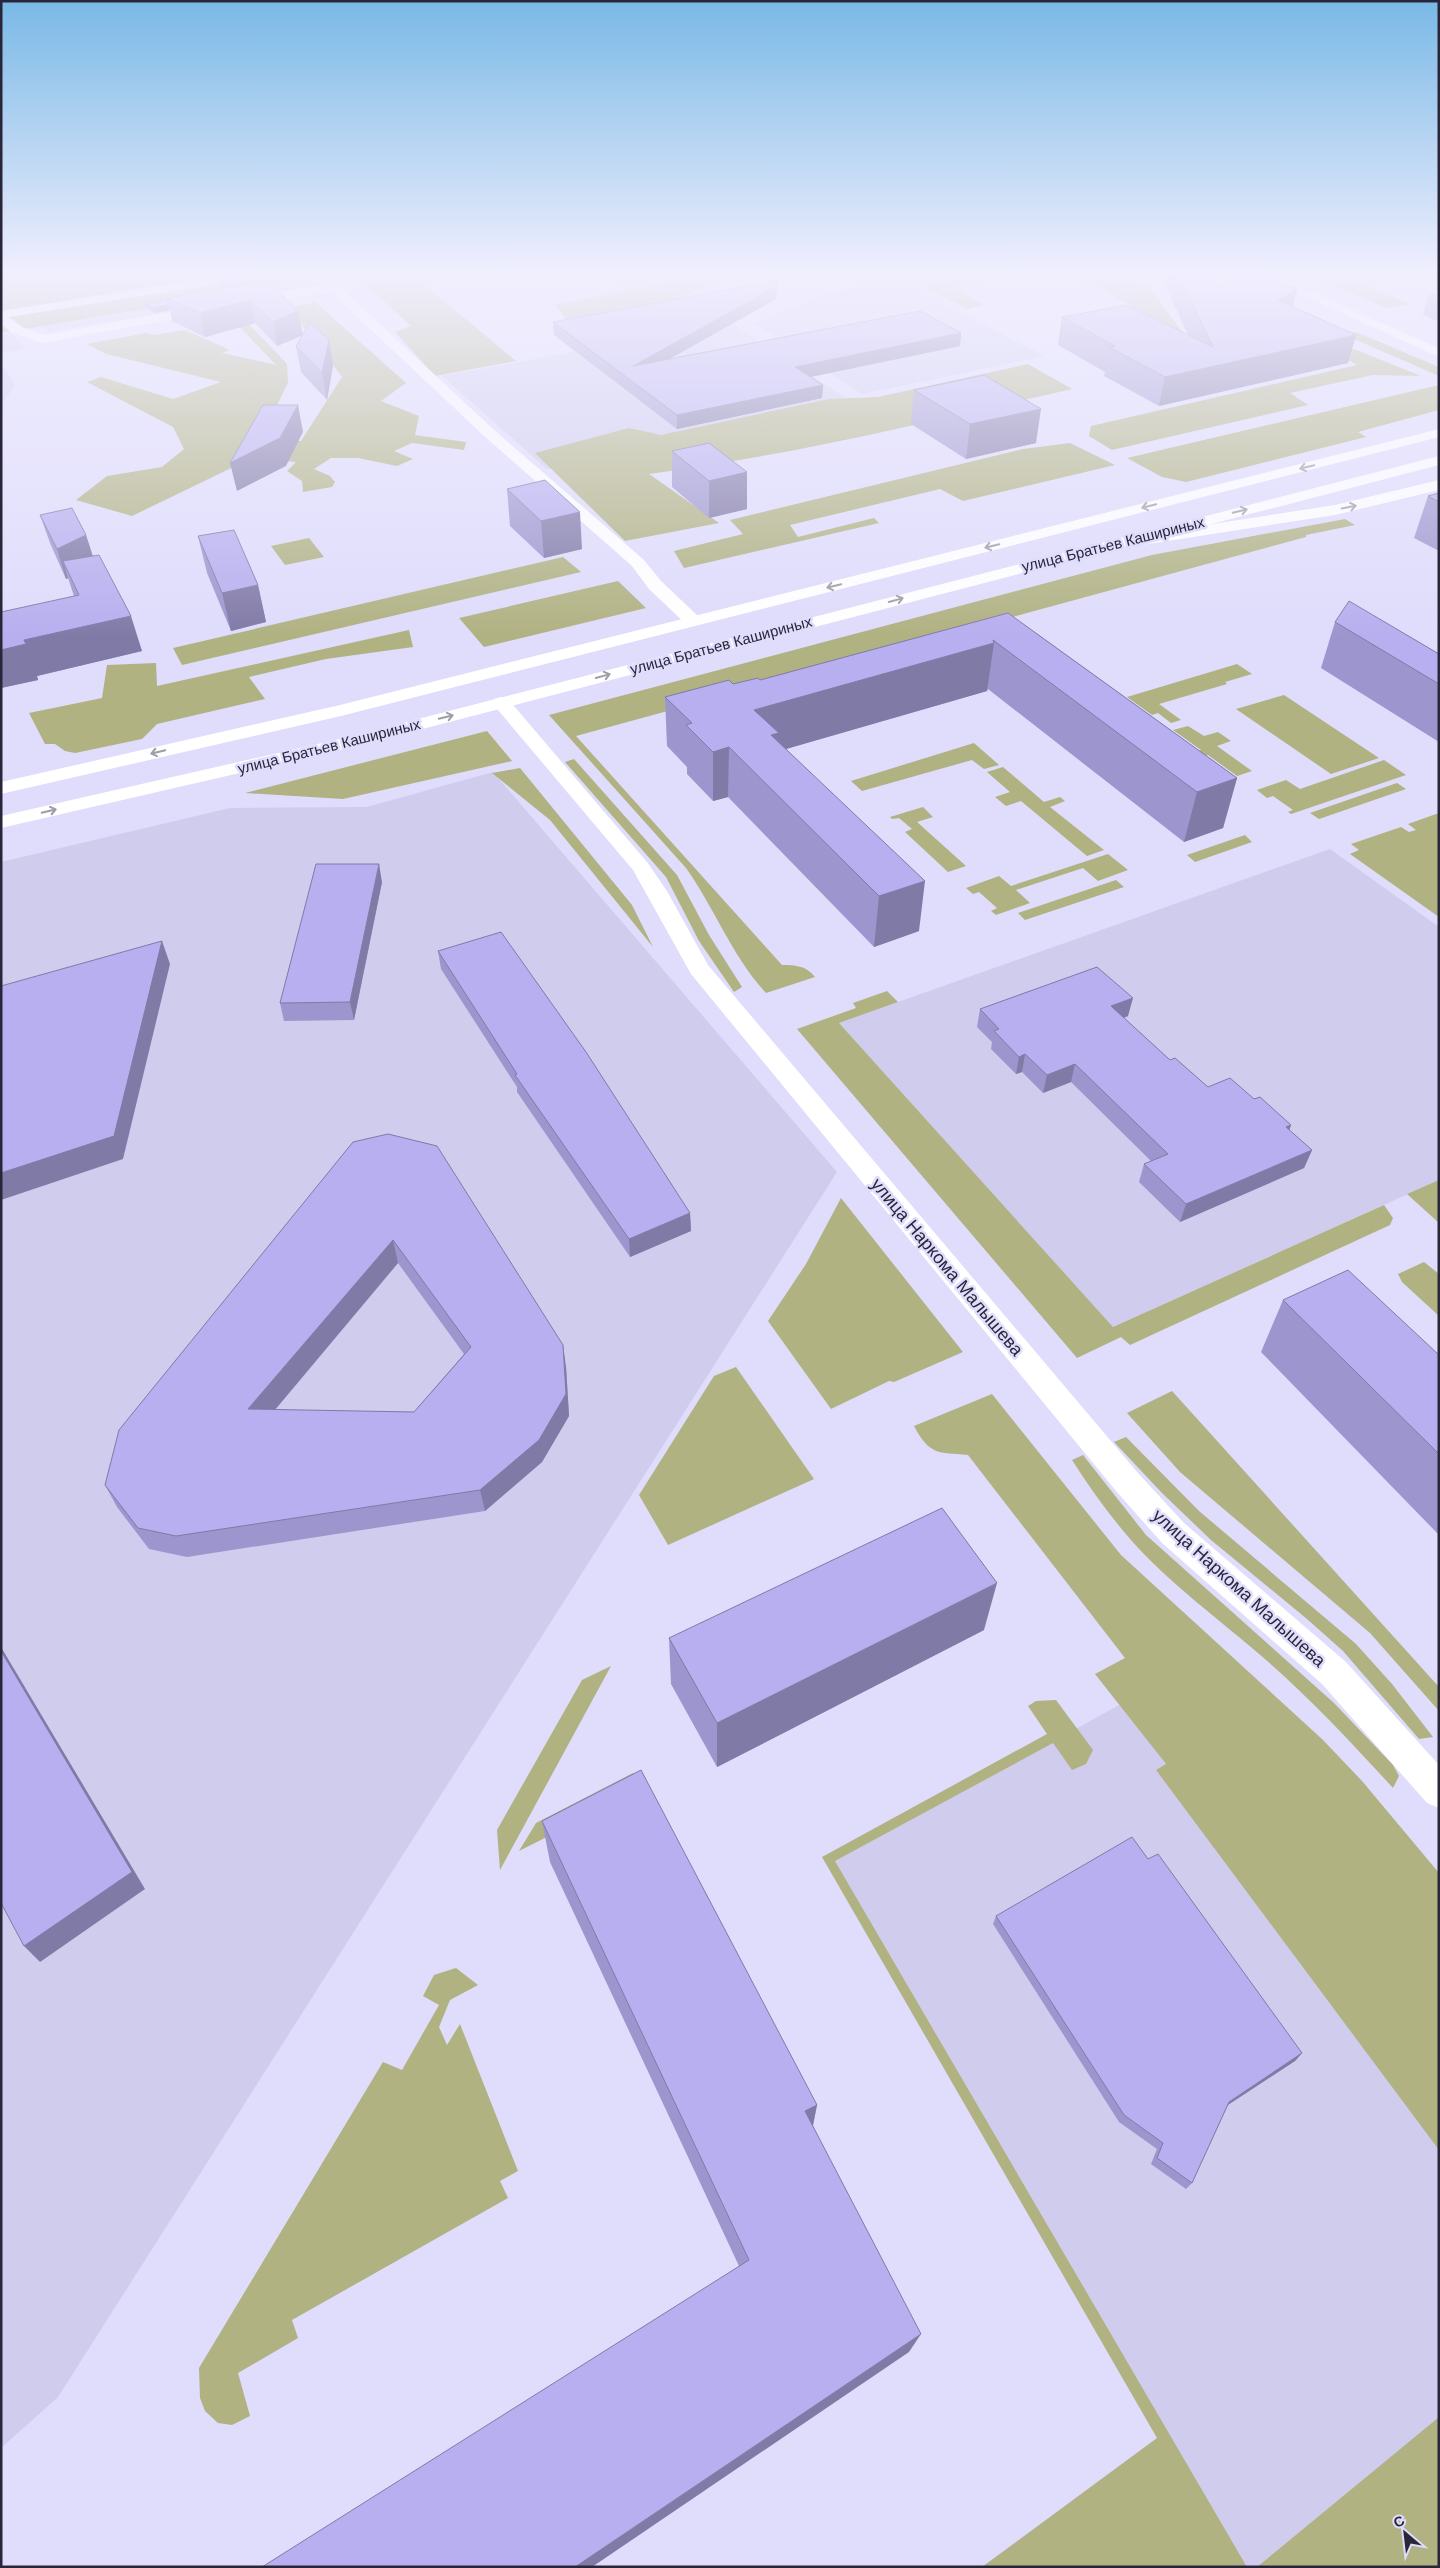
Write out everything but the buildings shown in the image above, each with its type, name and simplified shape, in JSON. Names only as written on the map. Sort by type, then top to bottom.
[{"type":"main road","points":[[450,397],[638,563],[655,585],[694,621]]},
{"type":"main road","name":"улица Братьев Кашириных","points":[[1,788],[322,714],[1439,433]]},
{"type":"main road","name":"улица Братьев Кашириных","points":[[1,822],[248,766],[1439,460]]},
{"type":"main road","points":[[1110,544],[1335,510],[1439,485]]},
{"type":"main road","name":"улица Наркома Малышева","points":[[501,702],[640,866],[699,969],[1127,1482],[1173,1532],[1334,1673],[1439,1791]]},
{"type":"shaded area","points":[[1,397],[7,397],[1,405]]},
{"type":"shaded area","points":[[466,397],[844,397],[856,405],[547,469]]},
{"type":"shaded area","points":[[493,772],[837,1172],[58,2397],[1,2448],[1,862],[230,808],[367,807]]},
{"type":"shaded area","points":[[1330,849],[1439,927],[1439,1180],[1113,1327],[839,1023]]},
{"type":"shaded area","points":[[1121,1704],[1439,2133],[1439,2417],[1257,2567],[1247,2567],[835,1861]]},
{"type":"green space","points":[[115,397],[166,397],[173,399],[179,397],[281,397],[260,439],[263,441],[301,441],[329,397],[387,397],[381,401],[419,416],[415,435],[466,442],[464,450],[412,443],[394,451],[413,459],[397,466],[358,458],[331,458],[314,469],[330,476],[335,482],[332,487],[303,492],[302,481],[287,471],[296,462],[252,458],[132,516],[76,500],[107,476],[162,467],[184,449],[173,427]]},
{"type":"green space","points":[[1038,397],[809,447],[649,474],[719,523],[625,541],[535,453],[629,428],[661,435],[829,399]]},
{"type":"green space","points":[[1218,397],[1296,397],[1308,405],[1112,450],[1089,436],[1091,426]]},
{"type":"green space","points":[[1388,397],[1439,397],[1439,410],[1358,432],[1366,437],[1186,482],[1162,477],[1127,458]]},
{"type":"green space","points":[[1070,443],[1115,465],[963,501],[940,489],[790,525],[798,537],[874,518],[879,523],[684,568],[674,551],[743,534],[730,520],[1023,449]]},
{"type":"green space","points":[[1345,519],[1355,525],[1306,535],[1306,537],[576,736],[782,965],[801,967],[808,970],[815,977],[766,993],[743,964],[686,868],[549,715],[1152,555]]},
{"type":"green space","points":[[309,538],[324,557],[285,565],[271,546]]},
{"type":"green space","points":[[563,557],[581,572],[182,665],[173,648]]},
{"type":"green space","points":[[618,581],[646,608],[484,647],[459,618]]},
{"type":"green space","points":[[409,630],[413,647],[326,659],[249,677],[265,699],[157,724],[142,739],[75,753],[65,751],[55,744],[45,744],[29,713],[102,698],[107,665],[156,663],[157,686]]},
{"type":"green space","points":[[1237,664],[1252,674],[1225,682],[1227,684],[1159,704],[1181,720],[1171,723],[1158,713],[1152,715],[1127,697]]},
{"type":"green space","points":[[1284,695],[1379,758],[1331,774],[1236,709]]},
{"type":"green space","points":[[1188,726],[1204,736],[1218,732],[1231,741],[1217,746],[1252,771],[1237,776],[1208,755],[1194,759],[1187,755],[1201,750],[1173,730]]},
{"type":"green space","points":[[487,731],[512,761],[343,799],[245,793]]},
{"type":"green space","points":[[974,743],[999,765],[984,769],[972,760],[862,791],[851,781]]},
{"type":"green space","points":[[574,759],[677,875],[709,935],[742,987],[734,992],[699,941],[666,877],[565,762]]},
{"type":"green space","points":[[1384,760],[1406,775],[1291,814],[1288,812],[1293,810],[1273,796],[1267,798],[1257,790],[1286,780],[1300,789]]},
{"type":"green space","points":[[1003,767],[1044,802],[1060,797],[1065,801],[1050,807],[1104,850],[1087,856],[1021,801],[1006,806],[995,797],[1010,792],[987,772]]},
{"type":"green space","points":[[520,768],[632,905],[653,947],[550,820],[492,773]]},
{"type":"green space","points":[[1397,783],[1406,789],[1319,819],[1310,813]]},
{"type":"green space","points":[[923,807],[933,817],[917,822],[966,866],[948,872],[905,832],[912,829],[899,818],[892,819],[890,817]]},
{"type":"green space","points":[[1439,813],[1439,917],[1350,854],[1359,850],[1351,844],[1401,827],[1409,832],[1416,830],[1408,824]]},
{"type":"green space","points":[[1245,835],[1252,842],[1195,862],[1187,855]]},
{"type":"green space","points":[[1108,854],[1128,870],[1098,881],[1083,868],[1016,890],[1030,903],[996,915],[991,911],[997,908],[979,892],[973,894],[966,888],[999,876],[1011,886]]},
{"type":"green space","points":[[1116,880],[1124,887],[1025,920],[1018,913]]},
{"type":"green space","points":[[887,991],[898,1002],[839,1023],[1113,1327],[1384,1205],[1393,1218],[1390,1225],[1130,1345],[1121,1337],[1077,1358],[797,1029],[856,1008],[853,1003]]},
{"type":"green space","points":[[1439,1180],[1439,1223],[1407,1194]]},
{"type":"green space","points":[[841,1198],[963,1352],[894,1382],[889,1381],[831,1409],[768,1321],[806,1264]]},
{"type":"green space","points":[[1424,1262],[1439,1274],[1439,1316],[1402,1282],[1398,1274]]},
{"type":"green space","points":[[736,1367],[814,1479],[668,1545],[639,1495],[714,1376]]},
{"type":"green space","points":[[1172,1391],[1439,1687],[1439,1711],[1370,1633],[1180,1472],[1127,1413]]},
{"type":"green space","points":[[992,1394],[1121,1555],[1323,1740],[1362,1781],[1439,1873],[1439,2150],[1156,1770],[1166,1764],[1095,1674],[1125,1658],[968,1455],[936,1451],[930,1448],[914,1426]]},
{"type":"green space","points":[[1126,1437],[1199,1511],[1356,1644],[1392,1684],[1433,1737],[1419,1739],[1343,1651],[1211,1540],[1162,1493],[1114,1442]]},
{"type":"green space","points":[[1083,1455],[1146,1535],[1334,1703],[1393,1765],[1399,1776],[1393,1788],[1299,1690],[1162,1572],[1131,1540],[1100,1501],[1072,1460]]},
{"type":"green space","points":[[611,1666],[500,1870],[497,1830],[582,1680]]},
{"type":"green space","points":[[1056,1700],[1093,1750],[1086,1764],[1072,1770],[1053,1743],[835,1861],[1247,2567],[982,2567],[1157,2438],[822,1857],[1047,1734],[1028,1706],[1036,1701]]},
{"type":"green space","points":[[633,1773],[642,1789],[519,1851],[536,1823]]},
{"type":"green space","points":[[456,1968],[478,1985],[450,2000],[439,2027],[447,2045],[460,2024],[518,2171],[500,2181],[508,2198],[292,2320],[298,2338],[238,2373],[250,2416],[232,2425],[218,2423],[205,2411],[200,2398],[199,2368],[383,2062],[402,2070],[439,2005],[423,1996],[434,1975]]},
{"type":"green space","points":[[1439,2417],[1439,2567],[1257,2567]]}]
